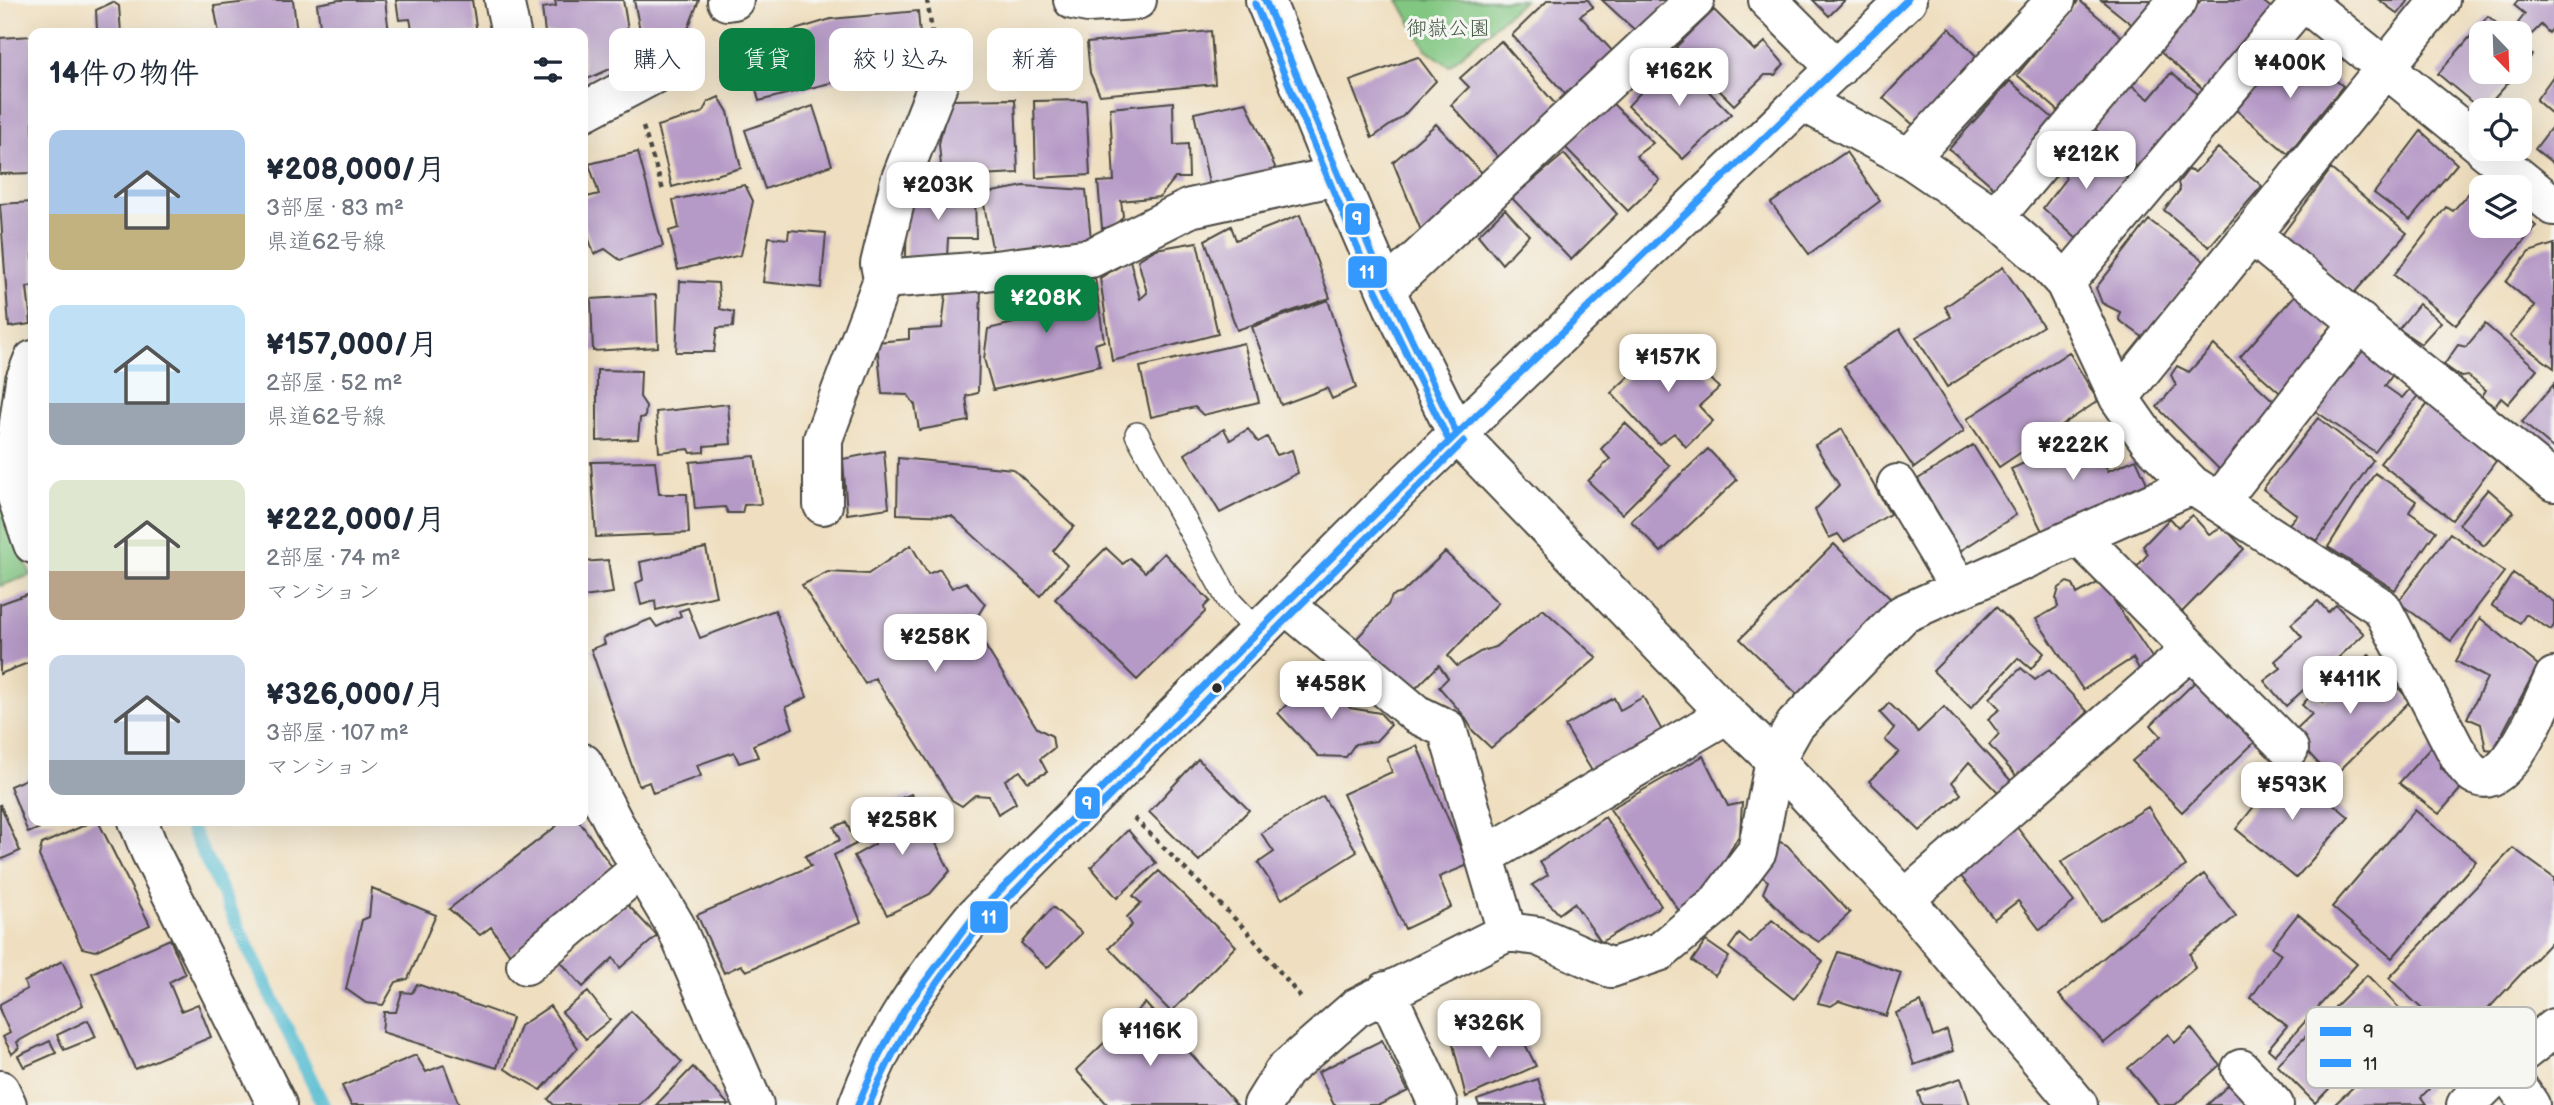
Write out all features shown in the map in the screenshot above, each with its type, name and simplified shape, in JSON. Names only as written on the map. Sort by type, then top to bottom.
[{"type":"street","points":[[504,0],[510,28]]},
{"type":"street","points":[[1073,0],[1088,3],[1137,0]]},
{"type":"street","points":[[1265,0],[1386,289],[1457,434],[1774,760],[1905,899],[2078,1105]]},
{"type":"street","points":[[1386,289],[1695,0]]},
{"type":"street","points":[[1768,0],[1837,69]]},
{"type":"street","points":[[858,1105],[893,1026],[929,971],[972,919],[1457,434],[1907,0]]},
{"type":"street","points":[[1909,158],[2056,0]]},
{"type":"street","points":[[1995,217],[2178,0]]},
{"type":"street","points":[[2065,283],[2303,0],[2469,137]]},
{"type":"street","points":[[2119,398],[2440,0]]},
{"type":"street","points":[[588,110],[625,91]]},
{"type":"street","points":[[823,505],[823,439],[883,279],[880,264],[900,181],[935,91]]},
{"type":"street","points":[[1803,102],[1909,158],[1995,217],[2043,259],[2065,283],[2119,398],[2149,441],[2205,494],[2382,608],[2455,749],[2465,766],[2479,778],[2493,778],[2544,724],[2554,677]]},
{"type":"street","points":[[2499,161],[2554,205]]},
{"type":"street","points":[[883,279],[986,271],[1091,258],[1190,208],[1337,176]]},
{"type":"street","points":[[2252,234],[2554,482]]},
{"type":"street","points":[[1263,1105],[1284,1071],[1356,1007],[1507,932],[1538,936],[1611,968],[1661,951],[1716,905],[1756,852],[1774,760],[1795,725],[1903,614],[2080,537],[2205,494],[2360,322]]},
{"type":"street","points":[[19,371],[11,480],[28,529]]},
{"type":"street","points":[[1897,484],[1960,589]]},
{"type":"street","points":[[2080,537],[2289,749]]},
{"type":"street","points":[[1286,605],[1416,714],[1447,729],[1507,932]]},
{"type":"street","points":[[1905,899],[2191,650]]},
{"type":"street","points":[[1485,856],[1727,714]]},
{"type":"street","points":[[588,772],[675,925],[754,1105]]},
{"type":"street","points":[[140,826],[277,1105]]},
{"type":"street","points":[[526,965],[641,869]]},
{"type":"street","points":[[1386,991],[1438,1104]]},
{"type":"street","points":[[2536,1042],[2554,1028]]},
{"type":"street","points":[[2241,1069],[2274,1105]]},
{"type":"street","points":[[2466,1105],[2483,1088]]},
{"type":"street","points":[[2518,1088],[2530,1105]]},
{"type":"street","points":[[0,1090],[8,1105]]},
{"type":"lane","points":[[1137,434],[1229,601],[1258,632]]},
{"type":"path","points":[[632,91],[663,190]]},
{"type":"path","points":[[1129,813],[1248,932],[1328,1032]]},
{"type":"green space","name":"御嶽公園","points":[[1398,0],[1524,0],[1449,66],[1426,49]]},
{"type":"green space","points":[[0,502],[28,568],[28,576],[0,586]]},
{"type":"building","points":[[264,0],[293,0],[296,28],[218,28],[214,6]]},
{"type":"building","points":[[339,0],[385,0],[388,28],[320,28],[317,4]]},
{"type":"building","points":[[396,0],[472,0],[476,28],[412,28],[410,19],[399,20]]},
{"type":"building","points":[[555,0],[623,0],[628,28],[609,28],[609,70],[588,79],[588,28],[544,28],[542,8],[556,6]]},
{"type":"building","points":[[634,0],[699,0],[688,28],[639,28]]},
{"type":"building","points":[[1548,0],[1588,0],[1593,7],[1580,16],[1615,54],[1568,97],[1512,35]]},
{"type":"building","points":[[1602,0],[1670,0],[1638,33]]},
{"type":"building","points":[[1813,0],[1845,0],[1829,16]]},
{"type":"building","points":[[2079,0],[2123,38],[2061,113],[2017,75]]},
{"type":"building","points":[[2101,0],[2158,0],[2135,27]]},
{"type":"building","points":[[2201,0],[2261,0],[2277,12],[2209,94],[2159,51]]},
{"type":"building","points":[[2379,0],[2409,0],[2398,14]]},
{"type":"building","points":[[2518,0],[2554,0],[2554,27],[2549,33],[2541,25],[2532,34],[2532,21],[2520,21],[2525,14],[2514,5]]},
{"type":"building","points":[[113,2],[119,6],[121,28],[97,28],[96,10]]},
{"type":"building","points":[[1714,10],[1755,51],[1765,42],[1784,64],[1775,75],[1765,75],[1734,105],[1676,47]]},
{"type":"building","points":[[918,11],[919,28],[829,28],[829,83],[815,87],[815,28],[801,28],[831,19]]},
{"type":"building","points":[[1949,28],[1980,60],[1918,129],[1883,98]]},
{"type":"building","points":[[1211,31],[1215,84],[1100,95],[1090,73],[1087,43]]},
{"type":"building","points":[[28,36],[28,173],[0,174],[0,38]]},
{"type":"building","points":[[2469,38],[2469,84],[2507,84],[2495,98],[2469,100],[2438,74]]},
{"type":"building","points":[[1501,41],[1557,106],[1501,160],[1451,105],[1469,87],[1460,78]]},
{"type":"building","points":[[2292,47],[2343,86],[2288,154],[2236,110]]},
{"type":"building","points":[[1674,56],[1731,114],[1683,159],[1628,106]]},
{"type":"building","points":[[1418,57],[1436,81],[1403,116],[1372,138],[1350,81]]},
{"type":"building","points":[[2171,73],[2202,97],[2141,171],[2093,127],[2130,84],[2149,99]]},
{"type":"building","points":[[2554,75],[2554,116],[2536,100]]},
{"type":"building","points":[[2010,81],[2055,120],[1997,190],[1949,149]]},
{"type":"building","points":[[756,91],[798,91],[759,101]]},
{"type":"building","points":[[719,97],[728,112],[741,168],[672,187],[657,126],[702,113],[708,102]]},
{"type":"building","points":[[1015,99],[1018,173],[942,177],[939,144],[949,100]]},
{"type":"building","points":[[1086,100],[1090,175],[1036,178],[1034,101]]},
{"type":"building","points":[[1173,102],[1174,145],[1188,144],[1189,178],[1175,178],[1160,197],[1121,201],[1123,216],[1114,228],[1102,228],[1098,182],[1114,181],[1110,108]]},
{"type":"building","points":[[1246,102],[1275,167],[1269,178],[1210,188],[1194,113]]},
{"type":"building","points":[[1612,103],[1653,143],[1636,156],[1660,180],[1628,211],[1565,147]]},
{"type":"building","points":[[813,106],[832,165],[765,189],[745,130]]},
{"type":"building","points":[[1436,124],[1485,176],[1424,238],[1393,162]]},
{"type":"building","points":[[2554,124],[2554,164],[2535,149]]},
{"type":"building","points":[[2421,131],[2457,164],[2410,220],[2374,193]]},
{"type":"building","points":[[2087,137],[2092,139],[2097,151],[2132,182],[2078,240],[2043,208],[2066,178],[2062,172],[2072,160],[2081,163],[2089,157],[2077,148]]},
{"type":"building","points":[[2218,148],[2262,186],[2209,247],[2164,210],[2180,190],[2178,183],[2188,170],[2195,172]]},
{"type":"building","points":[[638,152],[663,246],[620,260],[605,249],[594,254],[588,236],[588,197],[599,194],[589,164]]},
{"type":"building","points":[[1846,152],[1880,201],[1809,254],[1771,203]]},
{"type":"building","points":[[1564,154],[1617,214],[1571,260],[1512,198]]},
{"type":"building","points":[[2331,169],[2407,233],[2354,293],[2282,235]]},
{"type":"building","points":[[745,185],[753,201],[741,255],[678,270],[669,231],[679,228],[673,200]]},
{"type":"building","points":[[1024,186],[1086,190],[1091,239],[993,253],[982,194]]},
{"type":"building","points":[[975,193],[976,238],[948,238],[947,257],[906,257],[907,194]]},
{"type":"building","points":[[2469,193],[2469,238],[2526,238],[2456,325],[2394,275],[2446,207],[2453,211]]},
{"type":"building","points":[[28,202],[28,324],[9,327],[0,204]]},
{"type":"building","points":[[1505,209],[1529,235],[1502,264],[1478,235]]},
{"type":"building","points":[[1300,215],[1330,298],[1237,330],[1205,240],[1231,226],[1236,240]]},
{"type":"building","points":[[2149,220],[2204,261],[2144,338],[2119,320],[2120,312],[2102,303],[2096,288]]},
{"type":"building","points":[[789,230],[826,233],[821,288],[763,282],[769,237],[788,239]]},
{"type":"building","points":[[1197,242],[1218,334],[1112,361],[1100,278],[1130,260],[1140,299],[1147,293],[1138,260],[1156,249]]},
{"type":"building","points":[[2554,244],[2554,368],[2510,336],[2535,306],[2506,282],[2529,252]]},
{"type":"building","points":[[2003,267],[2043,326],[1947,387],[1916,337],[1951,317],[1945,307]]},
{"type":"building","points":[[1095,278],[1104,341],[1095,344],[1100,366],[993,390],[984,359],[988,329],[1014,323],[1009,294]]},
{"type":"building","points":[[680,281],[718,283],[720,309],[734,312],[733,327],[717,328],[714,352],[676,352]]},
{"type":"building","points":[[981,288],[978,393],[966,396],[969,421],[919,430],[915,405],[908,395],[882,394],[877,342],[909,339],[909,330],[942,328],[946,293]]},
{"type":"building","points":[[2297,293],[2334,324],[2323,336],[2332,347],[2288,400],[2240,357]]},
{"type":"building","points":[[656,295],[658,347],[593,351],[591,299]]},
{"type":"building","points":[[1328,300],[1356,388],[1332,399],[1327,388],[1281,405],[1252,327]]},
{"type":"building","points":[[2419,304],[2441,322],[2421,344],[2399,329]]},
{"type":"building","points":[[2485,324],[2537,369],[2508,404],[2501,398],[2495,406],[2481,398],[2486,390],[2468,376],[2461,377],[2444,365],[2458,345],[2466,347]]},
{"type":"building","points":[[1900,329],[1964,431],[1914,468],[1844,366]]},
{"type":"building","points":[[1673,335],[1719,388],[1699,406],[1713,421],[1686,447],[1674,433],[1659,444],[1611,393]]},
{"type":"building","points":[[2357,341],[2395,371],[2385,386],[2402,398],[2413,385],[2422,390],[2375,452],[2311,408]]},
{"type":"building","points":[[1244,343],[1259,402],[1203,415],[1195,407],[1151,417],[1140,367]]},
{"type":"building","points":[[2214,345],[2281,408],[2222,472],[2157,407],[2176,385],[2171,375],[2177,366],[2189,372]]},
{"type":"building","points":[[2069,352],[2098,401],[1999,467],[1967,419]]},
{"type":"building","points":[[597,370],[641,371],[640,397],[646,406],[645,417],[640,418],[638,439],[597,441]]},
{"type":"building","points":[[2554,384],[2554,449],[2522,422]]},
{"type":"building","points":[[2431,400],[2488,445],[2483,450],[2496,461],[2452,520],[2380,463]]},
{"type":"building","points":[[728,404],[731,444],[704,446],[704,452],[691,453],[689,449],[659,452],[656,412]]},
{"type":"building","points":[[2318,418],[2373,460],[2317,541],[2288,525],[2297,515],[2263,489]]},
{"type":"building","points":[[1625,423],[1670,466],[1622,514],[1588,481],[1610,459],[1601,449]]},
{"type":"building","points":[[1224,429],[1230,440],[1248,429],[1258,442],[1267,437],[1277,455],[1292,450],[1298,473],[1220,513],[1185,454]]},
{"type":"building","points":[[1842,429],[1890,514],[1844,542],[1838,534],[1829,538],[1815,510],[1839,485],[1815,445]]},
{"type":"building","points":[[2090,433],[2108,471],[2136,459],[2147,483],[2043,533],[2011,469]]},
{"type":"building","points":[[1973,445],[2016,515],[1960,551],[1918,479]]},
{"type":"building","points":[[1708,449],[1737,480],[1661,552],[1631,521]]},
{"type":"building","points":[[884,451],[889,508],[847,514],[843,459]]},
{"type":"building","points":[[755,456],[761,504],[744,505],[742,513],[728,513],[725,507],[695,509],[690,462]]},
{"type":"building","points":[[898,458],[1013,469],[1074,526],[1053,551],[1067,565],[1040,596],[952,516],[897,514]]},
{"type":"building","points":[[655,461],[659,494],[687,494],[689,533],[596,537],[591,462]]},
{"type":"building","points":[[2375,473],[2416,501],[2409,512],[2436,531],[2395,590],[2328,547]]},
{"type":"building","points":[[2488,489],[2514,512],[2484,546],[2459,524]]},
{"type":"building","points":[[2192,515],[2209,534],[2223,526],[2244,549],[2180,614],[2135,569],[2148,554],[2143,546],[2170,518],[2178,527]]},
{"type":"building","points":[[2450,533],[2504,572],[2451,641],[2398,602]]},
{"type":"building","points":[[1834,544],[1894,602],[1801,698],[1740,639]]},
{"type":"building","points":[[911,545],[928,574],[940,569],[952,588],[966,582],[985,604],[972,625],[1037,728],[1052,736],[1054,748],[1040,759],[1047,772],[1028,782],[1020,771],[1005,780],[1016,803],[998,814],[989,796],[975,795],[962,806],[952,800],[875,678],[865,684],[802,585],[828,572],[868,574]]},
{"type":"building","points":[[706,548],[716,596],[656,610],[655,601],[641,605],[636,583],[643,580],[640,562]]},
{"type":"building","points":[[1106,548],[1123,564],[1130,558],[1145,572],[1164,553],[1210,601],[1204,607],[1205,612],[1137,680],[1055,599]]},
{"type":"building","points":[[1445,552],[1498,603],[1448,656],[1457,666],[1480,652],[1495,647],[1543,609],[1597,658],[1491,748],[1473,731],[1465,717],[1439,687],[1448,678],[1439,665],[1411,693],[1357,638],[1388,605],[1392,596],[1402,593]]},
{"type":"building","points":[[608,560],[613,593],[588,596],[588,562]]},
{"type":"building","points":[[2513,573],[2554,602],[2554,625],[2551,630],[2526,614],[2520,623],[2492,606]]},
{"type":"building","points":[[2101,581],[2157,665],[2143,676],[2133,658],[2083,690],[2036,619],[2058,607],[2056,599],[2059,588],[2067,582],[2073,584],[2077,594]]},
{"type":"building","points":[[28,594],[28,663],[0,674],[0,604]]},
{"type":"building","points":[[2318,601],[2328,612],[2336,605],[2364,634],[2286,706],[2264,681],[2281,668],[2275,661],[2302,637],[2291,624]]},
{"type":"building","points":[[1996,607],[2044,653],[2031,669],[2018,658],[1971,708],[1933,671]]},
{"type":"building","points":[[688,608],[700,638],[775,610],[807,697],[786,707],[793,728],[753,745],[758,757],[739,763],[734,752],[697,765],[701,776],[653,793],[649,782],[639,786],[591,649],[605,644],[603,638],[651,619],[657,627],[681,616],[679,611]]},
{"type":"building","points":[[2480,618],[2538,665],[2493,751],[2486,750],[2481,724],[2467,718],[2487,678],[2456,661]]},
{"type":"building","points":[[2369,655],[2410,701],[2332,778],[2291,734],[2312,714],[2302,705],[2312,694],[2323,702]]},
{"type":"building","points":[[2021,668],[2035,680],[2049,670],[2088,712],[2018,778],[1989,745],[1999,734],[1988,719],[2000,709],[1990,698]]},
{"type":"building","points":[[1319,674],[1350,708],[1380,713],[1391,725],[1376,741],[1355,744],[1346,757],[1318,756],[1278,713]]},
{"type":"building","points":[[2200,677],[2260,737],[2182,812],[2132,761],[2161,736],[2151,725]]},
{"type":"building","points":[[1643,697],[1665,736],[1595,776],[1565,726],[1614,698],[1620,710]]},
{"type":"building","points":[[1889,703],[1918,732],[1944,707],[2012,782],[1999,793],[1969,762],[1952,782],[1961,794],[1920,831],[1869,781],[1899,752],[1885,740],[1894,728],[1880,713]]},
{"type":"building","points":[[1417,746],[1468,865],[1439,877],[1451,907],[1405,929],[1343,794],[1392,772],[1387,758]]},
{"type":"building","points":[[2432,746],[2446,757],[2440,767],[2463,786],[2439,814],[2399,783]]},
{"type":"building","points":[[1703,756],[1728,806],[1742,803],[1740,834],[1713,880],[1682,915],[1610,809]]},
{"type":"building","points":[[1198,759],[1249,810],[1199,861],[1149,812]]},
{"type":"building","points":[[2287,765],[2349,817],[2296,878],[2236,829]]},
{"type":"building","points":[[28,778],[28,826],[45,826],[28,833],[10,786]]},
{"type":"building","points":[[911,794],[950,871],[930,894],[887,915],[854,856],[875,844],[867,823],[893,811],[890,803]]},
{"type":"building","points":[[1323,796],[1357,852],[1282,899],[1258,863],[1274,852],[1261,833]]},
{"type":"building","points":[[0,804],[20,851],[0,860]]},
{"type":"building","points":[[2148,807],[2186,866],[2100,921],[2061,862]]},
{"type":"building","points":[[2415,810],[2476,861],[2392,958],[2332,907]]},
{"type":"building","points":[[1605,817],[1661,906],[1601,942],[1574,903],[1559,914],[1532,885],[1548,875],[1540,862]]},
{"type":"building","points":[[846,822],[856,844],[834,855],[861,922],[746,971],[741,965],[724,973],[697,915],[811,866],[805,856],[840,840],[834,827]]},
{"type":"building","points":[[83,826],[100,826],[150,925],[95,951],[82,948],[39,856],[42,844]]},
{"type":"building","points":[[557,826],[583,826],[612,867],[510,955],[491,927],[480,935],[449,909]]},
{"type":"building","points":[[2016,826],[2074,902],[2040,930],[2018,901],[1994,919],[1960,875]]},
{"type":"building","points":[[1128,830],[1156,863],[1117,898],[1091,867]]},
{"type":"building","points":[[1773,839],[1787,845],[1850,913],[1819,942],[1797,928],[1763,893],[1768,881],[1758,874]]},
{"type":"building","points":[[2513,848],[2554,878],[2554,939],[2490,1007],[2420,1007],[2389,978]]},
{"type":"building","points":[[1159,871],[1236,946],[1171,1012],[1109,948],[1132,925],[1127,917],[1141,903],[1133,896]]},
{"type":"building","points":[[2204,874],[2236,916],[2190,954],[2195,968],[2104,1043],[2059,995]]},
{"type":"building","points":[[372,888],[436,915],[408,979],[396,982],[383,1005],[366,1003],[346,989],[362,920],[369,917]]},
{"type":"building","points":[[626,903],[657,936],[620,968],[613,958],[583,987],[560,961]]},
{"type":"building","points":[[1053,907],[1082,933],[1047,968],[1021,943]]},
{"type":"building","points":[[2298,914],[2357,964],[2318,1007],[2306,1007],[2306,1021],[2275,1055],[2268,1049],[2287,1026],[2251,998],[2281,954],[2272,947]]},
{"type":"building","points":[[1772,920],[1823,961],[1794,999],[1729,948],[1739,934],[1750,943]]},
{"type":"building","points":[[170,939],[185,974],[169,982],[181,1011],[198,1004],[211,1037],[135,1069],[92,973]]},
{"type":"building","points":[[1706,941],[1729,957],[1715,976],[1692,961]]},
{"type":"building","points":[[1838,952],[1901,973],[1886,1016],[1839,1001],[1831,1006],[1818,1003]]},
{"type":"building","points":[[62,961],[83,1005],[17,1042],[19,1048],[12,1054],[3,1037],[10,1033],[0,1011],[0,1004],[27,989],[24,982]]},
{"type":"building","points":[[2367,975],[2398,1007],[2335,1007]]},
{"type":"building","points":[[417,984],[512,1018],[497,1068],[382,1032],[384,1012],[396,1012],[402,992],[412,993]]},
{"type":"building","points":[[588,992],[610,1020],[586,1039],[562,1012]]},
{"type":"building","points":[[1921,1002],[1933,1036],[1947,1030],[1953,1051],[1914,1065],[1896,1013]]},
{"type":"building","points":[[1145,1003],[1237,1105],[1108,1105],[1076,1070]]},
{"type":"building","points":[[550,1006],[578,1048],[541,1090],[505,1069],[520,1026]]},
{"type":"building","points":[[631,1011],[682,1062],[639,1105],[554,1105],[548,1099]]},
{"type":"building","points":[[88,1020],[96,1037],[64,1050],[57,1035]]},
{"type":"building","points":[[2191,1028],[2220,1065],[2175,1105],[2159,1105],[2128,1068],[2168,1034],[2175,1043]]},
{"type":"building","points":[[1450,1032],[1523,1040],[1536,1066],[1466,1097]]},
{"type":"building","points":[[2306,1036],[2306,1088],[2330,1088],[2315,1103],[2277,1065]]},
{"type":"building","points":[[1382,1040],[1408,1091],[1379,1105],[1334,1105],[1318,1072]]},
{"type":"building","points":[[50,1041],[56,1053],[24,1067],[18,1056]]},
{"type":"building","points":[[416,1055],[426,1072],[444,1065],[459,1105],[351,1105],[342,1086]]},
{"type":"building","points":[[693,1067],[729,1105],[656,1105]]},
{"type":"building","points":[[1961,1078],[1970,1105],[1922,1105],[1918,1092]]},
{"type":"building","points":[[1538,1079],[1547,1105],[1479,1105],[1477,1100]]},
{"type":"building","points":[[2233,1081],[2254,1105],[2207,1105]]},
{"type":"building","points":[[2352,1088],[2429,1089],[2421,1097],[2426,1104],[2334,1105]]},
{"type":"waterway","points":[[190,826],[323,1105]]},
{"type":"transit line","name":"9","points":[[1265,0],[1380,273],[1457,434]]},
{"type":"transit line","name":"9","points":[[858,1105],[880,1053],[906,1007],[972,919],[1400,489],[1907,0]]},
{"type":"transit line","name":"11","points":[[1255,4],[1370,278],[1448,439]]},
{"type":"transit line","name":"11","points":[[869,1105],[891,1057],[918,1011],[980,926],[1464,441]]}]
